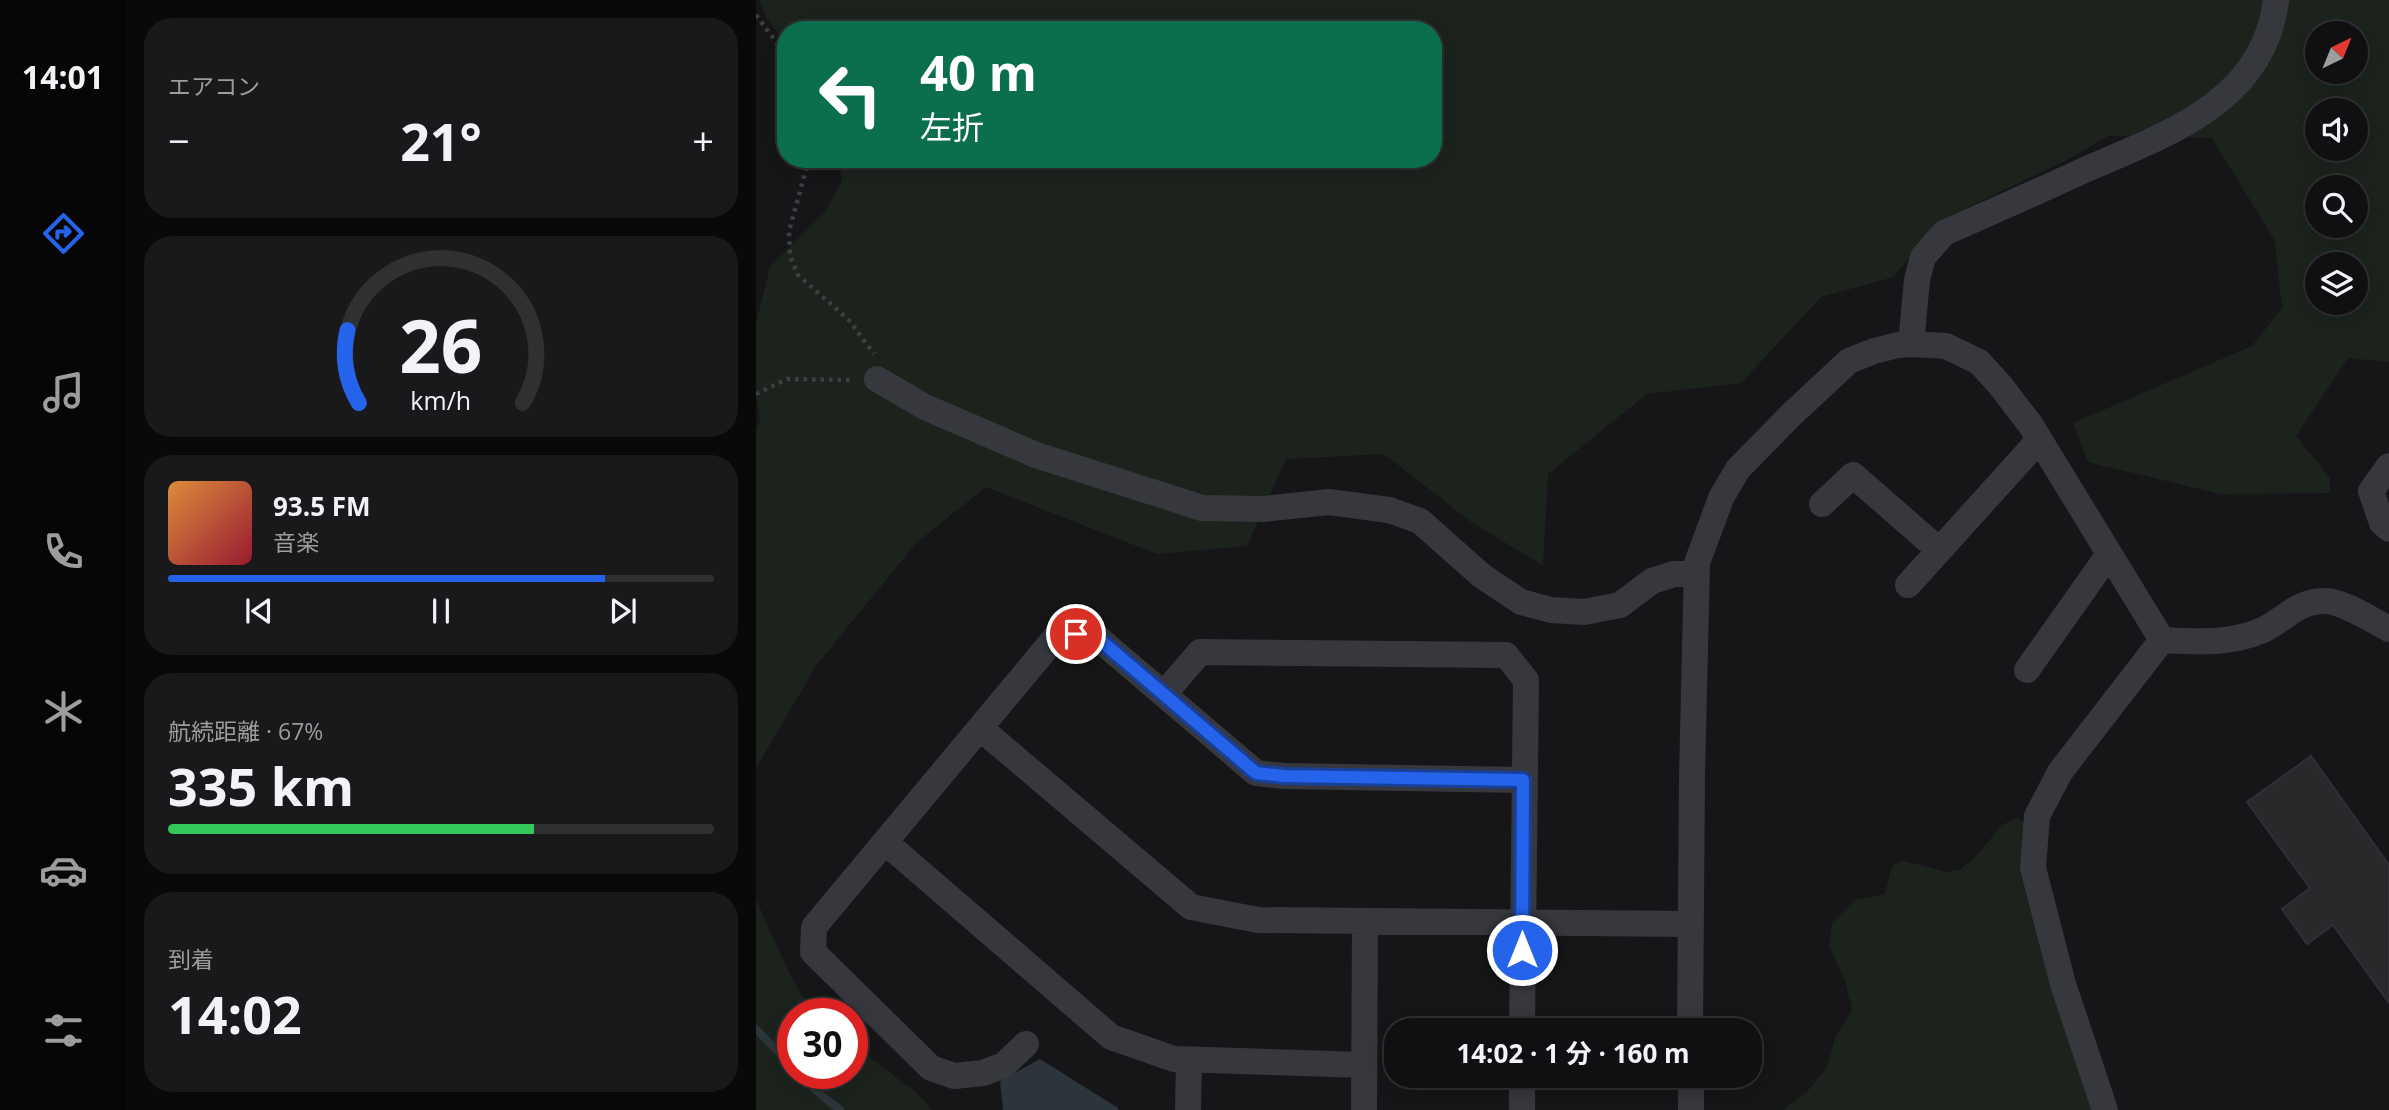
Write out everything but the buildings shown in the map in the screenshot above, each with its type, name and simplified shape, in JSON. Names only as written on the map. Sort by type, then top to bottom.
[{"type":"street","points":[[1911,344],[1917,280],[1923,257],[1944,233],[2177,130],[2217,104],[2250,68],[2273,23],[2276,0]]},
{"type":"street","points":[[1690,1018],[1697,563],[1721,498],[1738,469],[1849,361],[1874,351],[1911,344],[1946,346],[1979,362],[2000,385],[2039,440],[2162,640]]},
{"type":"street","points":[[877,379],[925,407],[1036,455],[1202,508],[1263,509],[1329,502],[1389,510],[1420,521],[1482,576],[1521,602],[1551,610],[1584,612],[1620,605],[1652,581],[1674,574],[1697,574]]},
{"type":"street","points":[[1908,585],[2039,440]]},
{"type":"street","points":[[2389,466],[2371,491],[2382,523],[2389,529]]},
{"type":"street","points":[[1822,504],[1853,475],[1939,550]]},
{"type":"street","points":[[2027,670],[2109,554]]},
{"type":"street","points":[[2162,640],[2200,642],[2237,639],[2263,629],[2305,602],[2329,600],[2389,629]]},
{"type":"street","points":[[1026,1044],[1004,1065],[982,1073],[954,1076],[931,1068],[813,952],[814,927],[1059,633],[1093,634],[1256,773],[1284,776],[1523,780]]},
{"type":"street","points":[[2105,1110],[2063,984],[2033,868],[2037,816],[2060,772],[2162,640]]},
{"type":"street","points":[[1164,694],[1200,652],[1506,655],[1525,680],[1522,1018]]},
{"type":"street","points":[[980,728],[1191,907],[1258,920],[1691,924]]},
{"type":"street","points":[[885,842],[1111,1037],[1174,1059],[1363,1065]]},
{"type":"street","points":[[1364,1110],[1365,921]]},
{"type":"street","points":[[1188,1110],[1189,1060]]},
{"type":"street","points":[[1522,1088],[1522,1110]]},
{"type":"street","points":[[1691,1088],[1691,1110]]},
{"type":"path","points":[[756,15],[777,43]]},
{"type":"path","points":[[756,394],[787,379],[877,379],[877,357],[849,320],[798,275],[790,256],[789,231],[806,168]]},
{"type":"shaded area","points":[[759,0],[2389,0],[2389,362],[2348,358],[2296,436],[2330,478],[2330,493],[2220,494],[2088,462],[2073,423],[2252,346],[2282,308],[2275,241],[2212,138],[2108,136],[2069,159],[1937,222],[1894,277],[1821,297],[1741,383],[1647,394],[1548,474],[1543,566],[1470,521],[1384,454],[1286,459],[1247,546],[1157,554],[986,487],[916,543],[816,666],[756,768],[756,431],[760,419],[756,396],[756,323],[770,267],[825,212],[842,180],[840,168],[1442,168],[1442,21],[777,21],[777,32]]},
{"type":"shaded area","points":[[2017,818],[2025,822],[2020,873],[2094,1110],[1783,1110],[1807,1092],[1827,1067],[1835,1038],[1852,1010],[1845,981],[1829,946],[1832,923],[1855,900],[1885,894],[1892,866],[1903,861],[1947,872],[1959,870],[1974,859],[2002,825]]},
{"type":"shaded area","points":[[756,899],[791,976],[804,998],[777,998],[777,1089],[868,1089],[868,1056],[917,1093],[932,1110],[756,1110]]},
{"type":"shaded area","points":[[1040,1059],[1118,1110],[1003,1110],[1000,1081]]},
{"type":"waterway","points":[[756,1029],[777,1051]]},
{"type":"waterway","points":[[815,1089],[840,1110]]},
{"type":"route","points":[[1076,634],[1093,634],[1256,773],[1284,776],[1523,780],[1522,950]]}]
